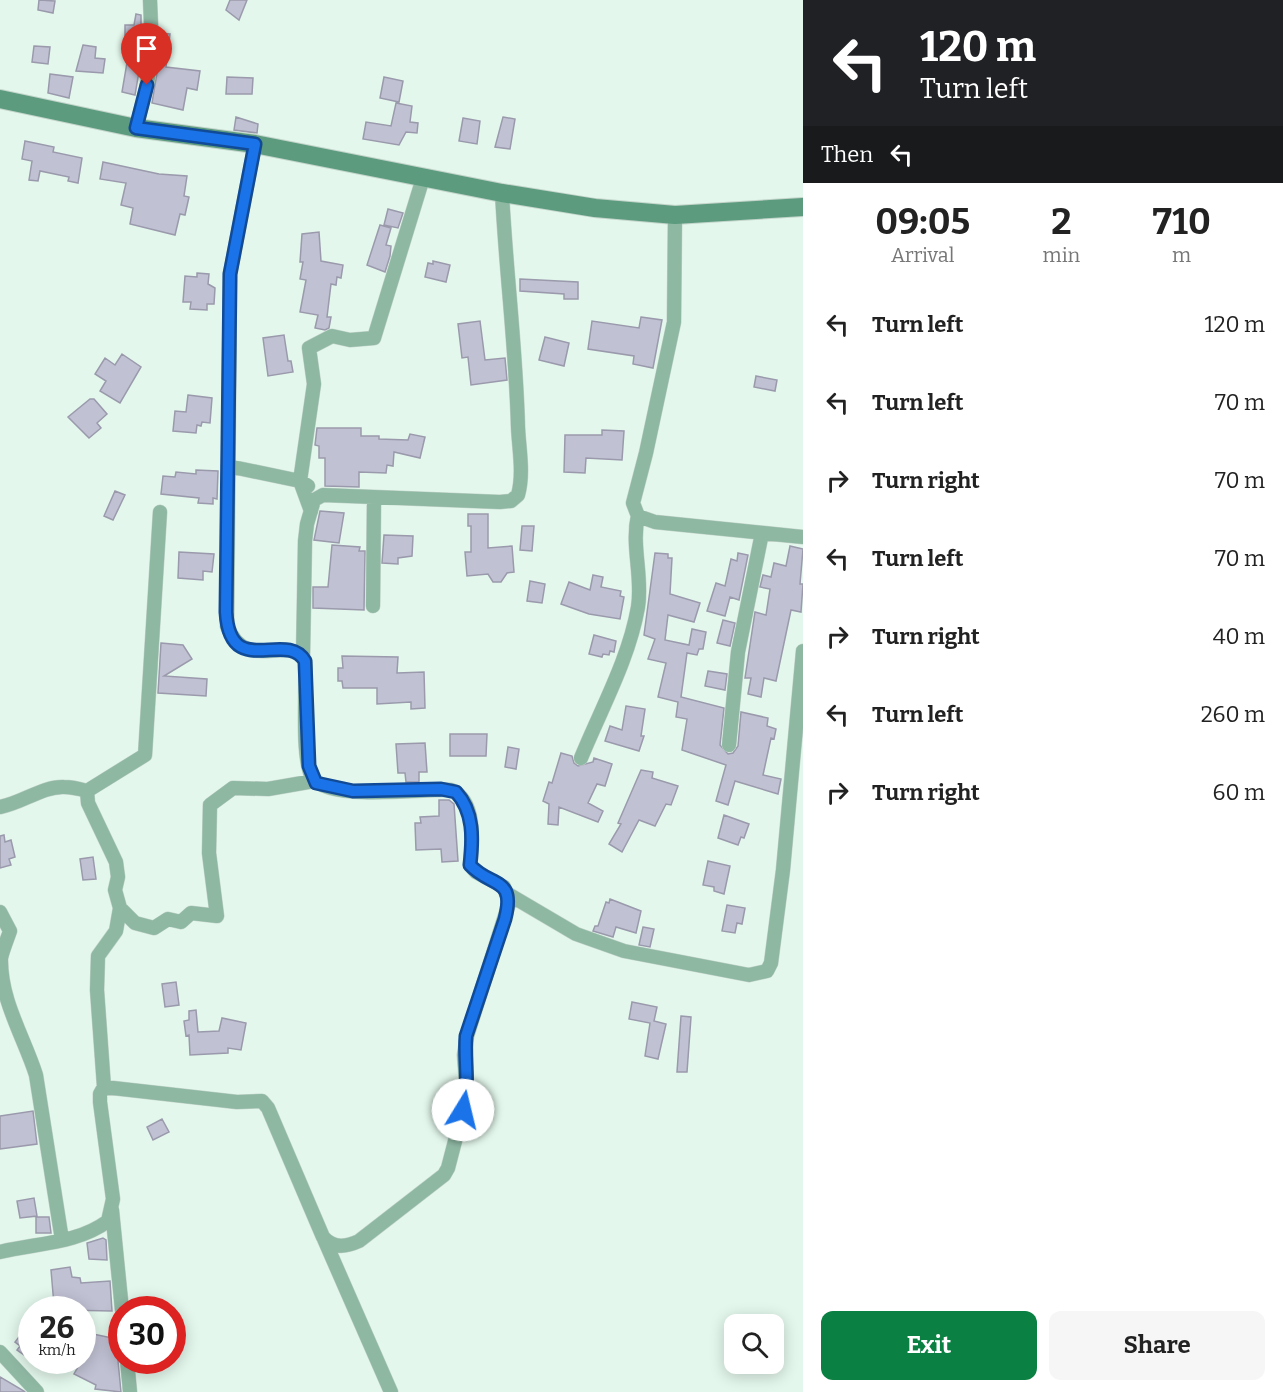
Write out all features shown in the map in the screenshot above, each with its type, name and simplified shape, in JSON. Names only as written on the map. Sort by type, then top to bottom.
[{"type":"street","points":[[136,128],[147,85],[152,48],[150,0]]},
{"type":"street","points":[[0,99],[136,128],[255,144],[502,193],[595,208],[675,215],[803,207]]},
{"type":"street","points":[[255,144],[230,274],[226,612],[233,641],[243,648],[257,651],[283,650],[303,656]]},
{"type":"street","points":[[311,511],[300,481],[314,384],[309,348],[332,336],[350,340],[374,338],[423,178]]},
{"type":"street","points":[[228,466],[300,481],[323,495],[374,499],[500,502],[511,501],[518,495],[521,463],[516,356],[505,265],[502,193]]},
{"type":"street","points":[[581,758],[625,651],[638,605],[634,533],[638,515],[633,503],[674,322],[675,215]]},
{"type":"street","points":[[323,495],[314,500],[305,541],[303,656],[306,671],[309,766],[314,781],[321,787],[353,791],[441,789],[456,792],[469,811],[472,845],[470,865],[476,872],[498,882],[508,894],[576,934],[624,951],[749,975],[767,971],[771,963],[783,870],[803,651]]},
{"type":"street","points":[[373,606],[374,499]]},
{"type":"street","points":[[0,807],[20,803],[40,792],[62,786],[87,791],[145,755],[160,512]]},
{"type":"street","points":[[638,515],[656,522],[803,537]]},
{"type":"street","points":[[729,746],[738,652],[762,533]]},
{"type":"street","points":[[120,908],[135,923],[154,928],[168,919],[181,922],[190,913],[218,916],[209,853],[210,805],[233,788],[268,789],[314,781]]},
{"type":"street","points":[[0,1252],[56,1244],[100,1227],[108,1221],[113,1199],[100,1102],[100,1094],[104,1087],[97,990],[98,956],[116,931],[120,908],[115,890],[118,877],[116,862],[88,803],[87,791]]},
{"type":"street","points":[[323,1237],[339,1246],[359,1241],[444,1174],[448,1168],[467,1095],[464,1055],[466,1036],[505,919],[509,903],[508,894]]},
{"type":"street","points":[[0,912],[10,932],[2,958],[1,981],[10,1015],[29,1054],[36,1075],[62,1240]]},
{"type":"street","points":[[104,1087],[237,1102],[262,1101],[268,1108],[391,1392]]},
{"type":"street","points":[[111,1205],[121,1296]]},
{"type":"street","points":[[0,1352],[38,1392]]},
{"type":"street","points":[[128,1374],[130,1392]]},
{"type":"building","points":[[39,0],[55,1],[53,13],[38,10]]},
{"type":"building","points":[[230,0],[247,0],[239,20],[226,10]]},
{"type":"building","points":[[136,14],[141,15],[141,60],[135,95],[122,92],[131,39],[125,39],[125,25],[134,25]]},
{"type":"building","points":[[160,33],[170,34],[166,67],[200,71],[197,90],[187,88],[183,110],[152,103],[161,49]]},
{"type":"building","points":[[83,45],[96,47],[95,58],[105,59],[103,73],[76,71]]},
{"type":"building","points":[[34,46],[50,47],[48,64],[32,62]]},
{"type":"building","points":[[50,74],[73,77],[69,98],[48,93]]},
{"type":"building","points":[[227,77],[253,78],[252,94],[226,94]]},
{"type":"building","points":[[384,77],[403,81],[399,102],[380,98]]},
{"type":"building","points":[[396,103],[412,106],[410,122],[418,123],[417,133],[406,132],[399,145],[363,139],[366,122],[391,126]]},
{"type":"building","points":[[236,117],[258,124],[257,133],[234,130]]},
{"type":"building","points":[[503,117],[515,119],[510,149],[495,147]]},
{"type":"building","points":[[463,118],[480,121],[477,144],[459,141]]},
{"type":"building","points":[[25,141],[54,147],[53,152],[82,158],[78,183],[68,181],[69,177],[40,171],[38,181],[29,180],[32,161],[22,159]]},
{"type":"building","points":[[103,162],[159,174],[187,176],[184,196],[189,197],[185,215],[180,214],[175,235],[130,224],[133,208],[121,205],[126,183],[100,179]]},
{"type":"building","points":[[388,209],[403,213],[398,228],[384,225]]},
{"type":"building","points":[[380,225],[391,228],[386,245],[391,246],[390,256],[385,272],[367,265]]},
{"type":"building","points":[[319,232],[321,261],[343,265],[341,278],[337,277],[336,285],[331,284],[327,317],[331,317],[329,328],[325,330],[315,328],[318,315],[300,312],[306,280],[300,279],[303,262],[300,262],[302,234]]},
{"type":"building","points":[[433,261],[450,265],[446,282],[425,277],[428,263],[433,264]]},
{"type":"building","points":[[197,273],[209,274],[208,284],[215,288],[214,304],[207,304],[207,310],[190,309],[191,302],[183,302],[185,276],[197,277]]},
{"type":"building","points":[[520,279],[578,282],[578,299],[564,299],[564,294],[520,291]]},
{"type":"building","points":[[641,317],[662,320],[653,368],[633,364],[634,356],[588,349],[592,321],[639,328]]},
{"type":"building","points":[[480,321],[485,360],[505,358],[507,380],[471,385],[468,357],[462,358],[458,324]]},
{"type":"building","points":[[284,335],[288,361],[291,361],[293,372],[268,376],[263,338]]},
{"type":"building","points":[[545,337],[569,343],[564,366],[539,360]]},
{"type":"building","points":[[122,354],[141,367],[120,403],[100,391],[106,381],[95,374],[105,358],[115,365]]},
{"type":"building","points":[[756,376],[777,380],[775,391],[754,387]]},
{"type":"building","points":[[188,395],[212,398],[210,423],[202,422],[201,426],[197,425],[196,433],[173,431],[175,411],[186,412]]},
{"type":"building","points":[[90,399],[94,399],[107,414],[97,423],[101,428],[89,438],[68,417]]},
{"type":"building","points":[[317,428],[361,428],[361,436],[379,436],[379,439],[408,440],[410,434],[425,437],[420,458],[394,452],[393,466],[387,465],[386,473],[359,472],[359,487],[325,486],[325,458],[319,458],[319,446],[315,445]]},
{"type":"building","points":[[602,430],[624,431],[622,460],[586,458],[585,473],[564,472],[565,435],[602,435]]},
{"type":"building","points":[[196,470],[218,471],[217,499],[213,498],[213,504],[198,503],[199,498],[161,494],[163,476],[175,477],[176,472],[196,474]]},
{"type":"building","points":[[115,491],[125,495],[113,520],[104,516]]},
{"type":"building","points":[[320,511],[344,513],[339,543],[314,540]]},
{"type":"building","points":[[468,514],[488,514],[488,548],[512,546],[514,572],[507,573],[501,582],[493,582],[488,574],[467,576],[465,552],[471,552],[471,526],[468,526]]},
{"type":"building","points":[[522,526],[534,526],[532,551],[520,550]]},
{"type":"building","points":[[384,535],[413,536],[412,556],[398,558],[398,564],[382,563]]},
{"type":"building","points":[[332,545],[360,547],[359,551],[365,551],[364,610],[313,608],[313,587],[328,587]]},
{"type":"building","points":[[790,546],[803,549],[800,584],[803,584],[801,612],[791,610],[776,681],[764,678],[761,697],[748,694],[751,678],[745,678],[755,612],[766,615],[770,589],[760,587],[763,575],[771,577],[774,563],[786,566]]},
{"type":"building","points":[[179,552],[214,554],[212,572],[203,571],[203,580],[178,578]]},
{"type":"building","points":[[655,553],[668,554],[668,558],[672,558],[670,594],[700,603],[694,622],[668,615],[665,640],[689,645],[692,629],[706,632],[703,649],[699,649],[697,655],[687,653],[681,697],[724,708],[720,745],[728,754],[733,753],[738,746],[741,712],[768,718],[767,726],[776,729],[774,739],[771,738],[763,775],[781,779],[778,794],[735,781],[728,805],[716,801],[726,765],[682,750],[687,719],[676,717],[678,702],[658,697],[666,663],[648,659],[655,639],[644,635]]},
{"type":"building","points":[[738,553],[748,555],[739,600],[730,597],[725,616],[707,611],[716,583],[725,586],[731,559],[737,561]]},
{"type":"building","points":[[593,575],[603,577],[601,587],[621,591],[620,596],[624,597],[620,619],[589,614],[561,604],[569,582],[590,590]]},
{"type":"building","points":[[530,581],[545,584],[542,603],[527,601]]},
{"type":"building","points":[[723,620],[735,623],[730,646],[717,643]]},
{"type":"building","points":[[594,635],[616,641],[614,652],[610,651],[609,655],[603,654],[602,657],[589,654]]},
{"type":"building","points":[[161,643],[183,645],[192,659],[164,676],[207,679],[206,696],[158,693]]},
{"type":"building","points":[[342,656],[398,657],[397,673],[424,672],[425,708],[411,709],[411,702],[377,704],[377,688],[343,688],[342,681],[338,681],[338,668],[343,668]]},
{"type":"building","points":[[708,671],[727,674],[725,690],[705,686]]},
{"type":"building","points":[[626,706],[645,709],[641,736],[644,736],[639,751],[605,741],[610,726],[622,730]]},
{"type":"building","points":[[450,734],[487,734],[486,756],[450,756]]},
{"type":"building","points":[[425,743],[427,772],[419,772],[419,782],[406,782],[405,773],[398,773],[396,744]]},
{"type":"building","points":[[508,747],[519,749],[516,769],[505,767]]},
{"type":"building","points":[[561,753],[572,756],[574,763],[578,766],[593,762],[594,758],[612,764],[605,786],[597,784],[588,803],[603,811],[598,822],[559,807],[558,825],[548,824],[549,804],[543,801],[549,782],[552,783]]},
{"type":"building","points":[[641,770],[653,772],[652,778],[678,786],[671,805],[666,804],[655,826],[639,820],[622,852],[609,844],[621,824],[618,823]]},
{"type":"building","points":[[439,800],[449,800],[454,804],[458,861],[442,862],[441,849],[416,850],[415,823],[421,823],[420,817],[439,816]]},
{"type":"building","points":[[724,815],[749,824],[744,838],[741,837],[738,845],[718,838]]},
{"type":"building","points":[[4,835],[5,842],[11,840],[15,857],[9,859],[11,865],[0,868],[0,836]]},
{"type":"building","points":[[93,857],[96,879],[83,880],[80,859]]},
{"type":"building","points":[[708,861],[730,866],[724,894],[714,891],[714,887],[703,885]]},
{"type":"building","points":[[610,899],[641,911],[636,933],[616,927],[613,937],[593,931],[595,926],[598,926],[606,902],[609,903]]},
{"type":"building","points":[[727,905],[745,908],[742,924],[737,923],[735,933],[722,931]]},
{"type":"building","points":[[643,927],[654,929],[650,947],[639,945]]},
{"type":"building","points":[[176,982],[179,1005],[165,1007],[162,984]]},
{"type":"building","points":[[632,1002],[657,1007],[654,1021],[666,1024],[658,1059],[645,1056],[650,1023],[629,1019]]},
{"type":"building","points":[[196,1010],[198,1032],[219,1031],[222,1018],[246,1023],[241,1050],[228,1048],[228,1053],[190,1055],[189,1035],[186,1036],[184,1021],[189,1020],[189,1011]]},
{"type":"building","points":[[681,1016],[691,1017],[687,1072],[677,1072]]},
{"type":"building","points":[[33,1111],[37,1144],[0,1149],[0,1116]]},
{"type":"building","points":[[162,1119],[169,1132],[153,1140],[147,1127]]},
{"type":"building","points":[[34,1198],[37,1216],[20,1218],[17,1201]]},
{"type":"building","points":[[36,1217],[49,1217],[51,1233],[36,1233]]},
{"type":"building","points":[[103,1238],[106,1240],[107,1260],[89,1259],[87,1243]]},
{"type":"building","points":[[70,1267],[72,1277],[80,1278],[81,1283],[110,1281],[111,1296],[108,1296],[108,1311],[96,1311],[96,1296],[53,1296],[51,1270]]},
{"type":"building","points":[[96,1335],[108,1337],[108,1374],[119,1374],[121,1392],[95,1389],[96,1385],[74,1374],[96,1374]]},
{"type":"building","points":[[0,1377],[24,1391],[25,1392],[0,1392]]},
{"type":"route","points":[[147,85],[136,128],[255,144],[243,193],[230,274],[227,400],[229,546],[226,612],[227,626],[233,641],[243,648],[257,651],[283,650],[303,656],[306,671],[309,766],[316,783],[321,787],[353,791],[441,789],[456,792],[469,811],[472,845],[470,865],[476,872],[498,882],[508,894],[509,903],[505,919],[466,1036],[464,1055],[468,1083],[463,1110]]}]
